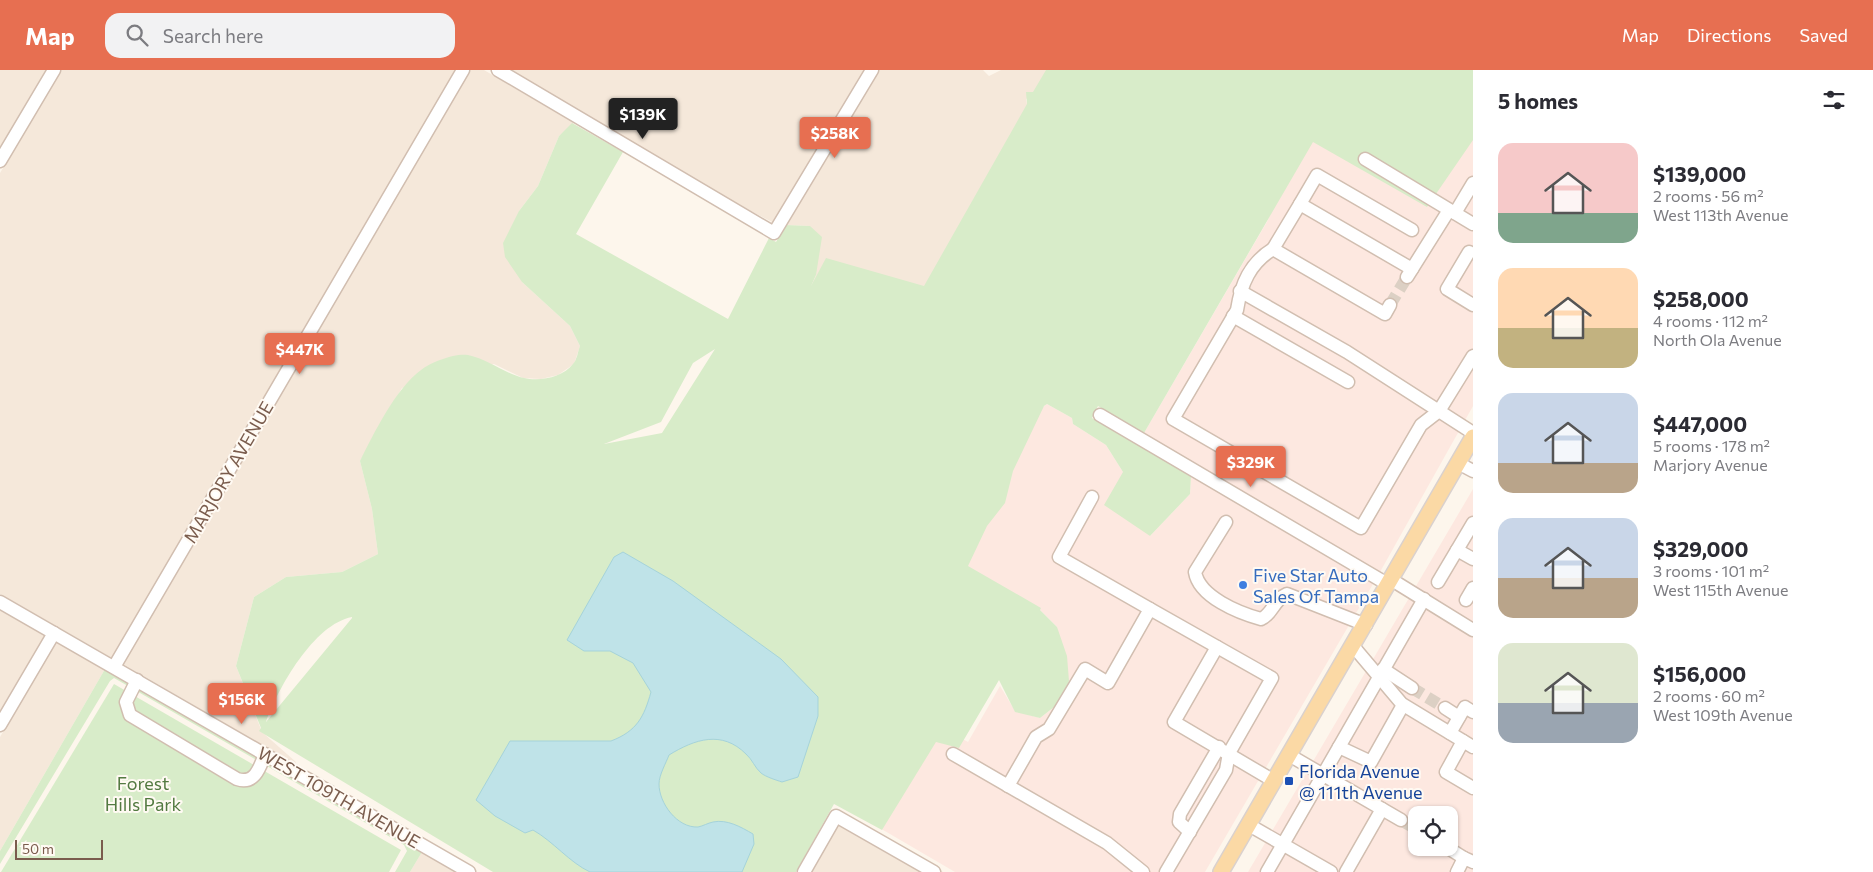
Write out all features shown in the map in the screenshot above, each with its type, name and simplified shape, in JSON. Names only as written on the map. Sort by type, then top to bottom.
[{"type":"main road","points":[[1221,872],[1366,624],[1473,435]]},
{"type":"street","points":[[0,161],[54,70]]},
{"type":"street","name":"MARJORY AVENUE","points":[[114,667],[463,70]]},
{"type":"street","points":[[498,70],[774,233],[872,70]]},
{"type":"street","points":[[1365,159],[1473,224]]},
{"type":"street","points":[[1412,230],[1317,175],[1273,249],[1258,258],[1240,291],[1237,310],[1173,419],[1362,528],[1422,426],[1439,411],[1473,356]]},
{"type":"street","points":[[1300,204],[1410,273],[1473,183]]},
{"type":"street","points":[[1273,249],[1385,314],[1390,305]]},
{"type":"street","points":[[1469,252],[1447,289],[1473,305]]},
{"type":"street","points":[[1240,291],[1347,352],[1473,435]]},
{"type":"street","points":[[1233,316],[1348,382]]},
{"type":"street","points":[[1100,415],[1390,582],[1424,599],[1473,630]]},
{"type":"street","points":[[1458,463],[1473,471]]},
{"type":"street","points":[[1092,497],[1059,557],[1272,678],[1180,814],[1179,822],[1190,832]]},
{"type":"street","points":[[1226,522],[1195,572],[1197,582],[1206,591],[1244,613],[1261,619],[1266,616],[1278,598],[1287,594],[1366,624]]},
{"type":"street","points":[[1438,582],[1473,523]]},
{"type":"street","points":[[1457,550],[1473,559]]},
{"type":"street","points":[[1466,600],[1473,588]]},
{"type":"street","points":[[1267,872],[1324,776],[1424,599]]},
{"type":"street","name":"WEST 109TH AVENUE","points":[[0,602],[469,872]]},
{"type":"street","points":[[1008,786],[1036,737],[1049,729],[1085,669],[1108,683],[1150,609]]},
{"type":"street","points":[[0,725],[54,633]]},
{"type":"street","points":[[1353,646],[1381,673],[1403,704],[1468,744],[1446,772],[1473,788]]},
{"type":"street","points":[[1217,647],[1174,722],[1274,781]]},
{"type":"street","points":[[1381,673],[1412,688]]},
{"type":"street","points":[[138,680],[126,702],[130,715],[238,779],[250,780],[256,774],[265,754]]},
{"type":"street","points":[[1340,746],[1371,762],[1403,704]]},
{"type":"street","points":[[1450,733],[1465,707],[1473,712]]},
{"type":"street","points":[[1445,708],[1459,717]]},
{"type":"street","points":[[1166,872],[1226,770],[1224,750]]},
{"type":"street","points":[[953,754],[1107,844],[1143,872]]},
{"type":"street","points":[[1289,755],[1401,820]]},
{"type":"street","points":[[1346,872],[1382,808]]},
{"type":"street","points":[[804,872],[836,816],[932,872]]},
{"type":"street","points":[[1249,825],[1331,872]]},
{"type":"street","points":[[1456,872],[1469,860],[1458,854]]},
{"type":"shaded area","points":[[0,70],[47,70],[0,149]]},
{"type":"shaded area","points":[[61,70],[456,70],[112,658],[0,594],[0,173]]},
{"type":"shaded area","points":[[470,70],[484,70],[574,123],[559,136],[538,186],[519,211],[522,282],[570,326],[580,346],[574,364],[558,375],[541,379],[523,378],[494,364],[402,388],[360,461],[372,509],[378,554],[342,572],[286,577],[254,597],[236,666],[262,732],[296,762],[295,764],[123,664]]},
{"type":"shaded area","points":[[511,70],[865,70],[774,223],[743,207]]},
{"type":"shaded area","points":[[879,70],[983,70],[989,76],[1001,70],[1070,70],[1026,99],[1029,116],[922,291],[811,286],[816,275],[810,226],[786,225]]},
{"type":"shaded area","points":[[1473,70],[1473,406],[1380,572],[1144,433],[1268,220],[1283,164],[1314,139]]},
{"type":"shaded area","points":[[1047,404],[1072,418],[1073,424],[1106,445],[1123,472],[1150,536],[1190,494],[1191,476],[1373,584],[1205,872],[955,872],[878,827],[936,724],[968,742],[1000,686],[1015,711],[1040,718],[1063,700],[1057,627],[1040,610],[1016,597],[946,583],[1023,422]]},
{"type":"shaded area","points":[[1473,489],[1473,872],[1248,872]]},
{"type":"shaded area","points":[[0,610],[46,636],[0,714]]},
{"type":"shaded area","points":[[56,642],[105,669],[0,851],[0,737]]},
{"type":"shaded area","points":[[834,809],[943,872],[798,872]]},
{"type":"shaded area","points":[[422,852],[456,872],[410,872]]},
{"type":"green space","points":[[1046,70],[1473,70],[1473,140],[1427,207],[1313,142],[1144,433],[1098,406],[1092,418],[1191,476],[1190,494],[1150,536],[1104,505],[1123,472],[1106,445],[1073,424],[1072,418],[1047,404],[1044,406],[1013,471],[1005,503],[987,526],[968,566],[1041,608],[1040,610],[1057,627],[1067,656],[1069,681],[1063,700],[1040,718],[1015,712],[999,680],[959,748],[936,742],[882,830],[834,804],[796,872],[493,872],[259,731],[261,728],[236,666],[254,597],[286,577],[342,572],[378,554],[372,509],[360,461],[386,412],[403,388],[425,367],[457,355],[475,357],[517,376],[530,379],[544,379],[557,375],[569,368],[576,360],[580,346],[570,326],[522,282],[505,257],[503,243],[519,211],[538,186],[559,136],[572,123],[623,152],[576,234],[728,319],[769,238],[776,242],[786,225],[810,226],[822,237],[816,275],[811,286],[826,258],[924,286],[1027,104],[1026,92],[1033,92]],"holes":[[[715,349],[662,433],[604,444],[661,422],[693,363]],[[352,618],[266,722],[288,676],[311,644],[338,622]]]},
{"type":"green space","points":[[105,669],[422,852],[410,872],[395,872],[407,851],[404,845],[114,678],[110,681],[0,864],[0,851]]},
{"type":"green space","name":"Forest Hills Park","points":[[114,684],[401,850],[389,872],[1,872]]},
{"type":"water","points":[[623,552],[673,581],[781,659],[818,697],[818,716],[798,777],[782,782],[766,776],[759,771],[748,756],[737,746],[718,740],[698,741],[679,749],[669,755],[661,773],[659,784],[662,799],[676,819],[690,826],[698,827],[718,821],[729,823],[753,834],[754,844],[742,872],[590,872],[575,863],[533,830],[525,833],[495,816],[476,800],[510,741],[611,741],[627,733],[642,716],[651,692],[633,663],[610,651],[584,651],[567,640],[614,557]]},
{"type":"tunnel","points":[[1390,305],[1407,277]]},
{"type":"tunnel","points":[[1412,688],[1445,708]]},
{"type":"tunnel","points":[[1401,820],[1408,824]]},
{"type":"place","name":"Five Star Auto Sales Of Tampa","points":[[1243,585]]},
{"type":"place","name":"Florida Avenue @ 111th Avenue","points":[[1289,781]]}]
